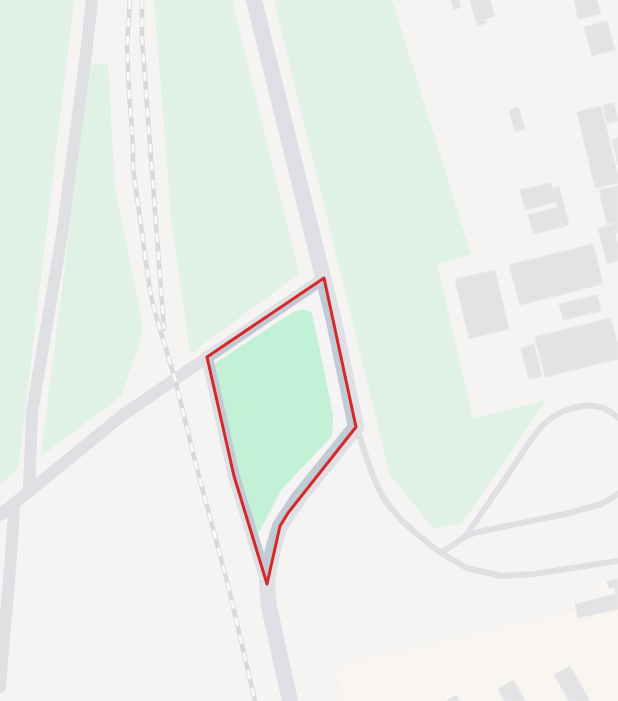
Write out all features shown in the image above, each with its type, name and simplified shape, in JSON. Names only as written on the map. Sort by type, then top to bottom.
[{"type":"street","points":[[29,491],[32,412],[62,235],[92,0]]},
{"type":"street","points":[[254,0],[324,278],[356,427],[300,496],[280,526],[267,584]]},
{"type":"street","points":[[0,515],[124,414],[324,278]]},
{"type":"street","points":[[207,357],[234,476],[267,584],[269,607],[290,701]]},
{"type":"street","points":[[0,687],[2,640],[12,551],[14,504]]},
{"type":"street","points":[[0,560],[12,551]]},
{"type":"lane","points":[[466,536],[533,436],[557,413],[570,408],[588,405],[600,406],[618,418]]},
{"type":"lane","points":[[356,427],[376,481],[385,500],[413,531],[441,553],[467,568],[501,576],[534,574],[618,561]]},
{"type":"lane","points":[[441,553],[466,536],[478,532],[565,514],[602,504],[618,494]]},
{"type":"highlighted area","points":[[324,278],[356,427],[288,513],[280,526],[267,584],[234,476],[207,357]]},
{"type":"shaded area","points":[[618,578],[618,701],[345,701],[336,667],[574,611],[572,602],[601,595],[598,583]]},
{"type":"green space","points":[[0,0],[74,0],[18,470],[0,484]]},
{"type":"green space","points":[[154,0],[232,0],[299,274],[190,354],[172,226]]},
{"type":"green space","points":[[274,0],[392,0],[471,254],[437,264],[473,419],[546,400],[462,523],[433,528],[390,475]]},
{"type":"green space","points":[[108,64],[115,188],[141,316],[142,332],[139,346],[121,396],[41,456],[90,65]]},
{"type":"green space","points":[[303,309],[312,313],[333,414],[332,436],[281,490],[259,532],[253,532],[214,364],[293,312]]},
{"type":"building","points":[[451,0],[459,0],[461,7],[454,10]]},
{"type":"building","points":[[490,0],[495,16],[476,21],[470,1]]},
{"type":"building","points":[[574,0],[597,0],[601,14],[578,19]]},
{"type":"building","points":[[486,20],[487,23],[477,26],[476,22]]},
{"type":"building","points":[[607,21],[615,50],[592,56],[584,27]]},
{"type":"building","points":[[614,103],[618,121],[607,123],[603,105]]},
{"type":"building","points":[[601,106],[618,176],[618,183],[595,188],[577,112]]},
{"type":"building","points":[[518,107],[525,129],[515,132],[509,110]]},
{"type":"building","points":[[618,138],[618,165],[612,140]]},
{"type":"building","points":[[551,183],[556,202],[525,210],[520,190]]},
{"type":"building","points":[[559,186],[569,225],[562,227],[553,188]]},
{"type":"building","points":[[618,186],[618,222],[607,224],[599,190]]},
{"type":"building","points":[[557,207],[562,227],[533,234],[528,215]]},
{"type":"building","points":[[618,223],[618,233],[615,233],[618,246],[618,261],[607,264],[598,228]]},
{"type":"building","points":[[593,244],[603,284],[520,305],[509,265]]},
{"type":"building","points":[[495,270],[509,329],[469,339],[455,279]]},
{"type":"building","points":[[597,295],[601,311],[563,320],[559,304]]},
{"type":"building","points":[[611,318],[618,345],[618,359],[545,377],[535,337]]},
{"type":"building","points":[[534,344],[542,376],[529,379],[521,348]]},
{"type":"building","points":[[618,579],[618,609],[578,618],[575,604],[616,594],[614,587],[609,588],[607,581]]},
{"type":"building","points":[[570,666],[590,701],[569,701],[554,675]]},
{"type":"building","points":[[513,680],[526,701],[505,701],[498,689]]},
{"type":"building","points":[[456,695],[460,701],[446,701]]},
{"type":"railway","points":[[130,0],[127,47],[133,168],[150,291],[175,379],[229,589],[255,701]]},
{"type":"railway","points":[[142,0],[142,39],[164,329]]}]
